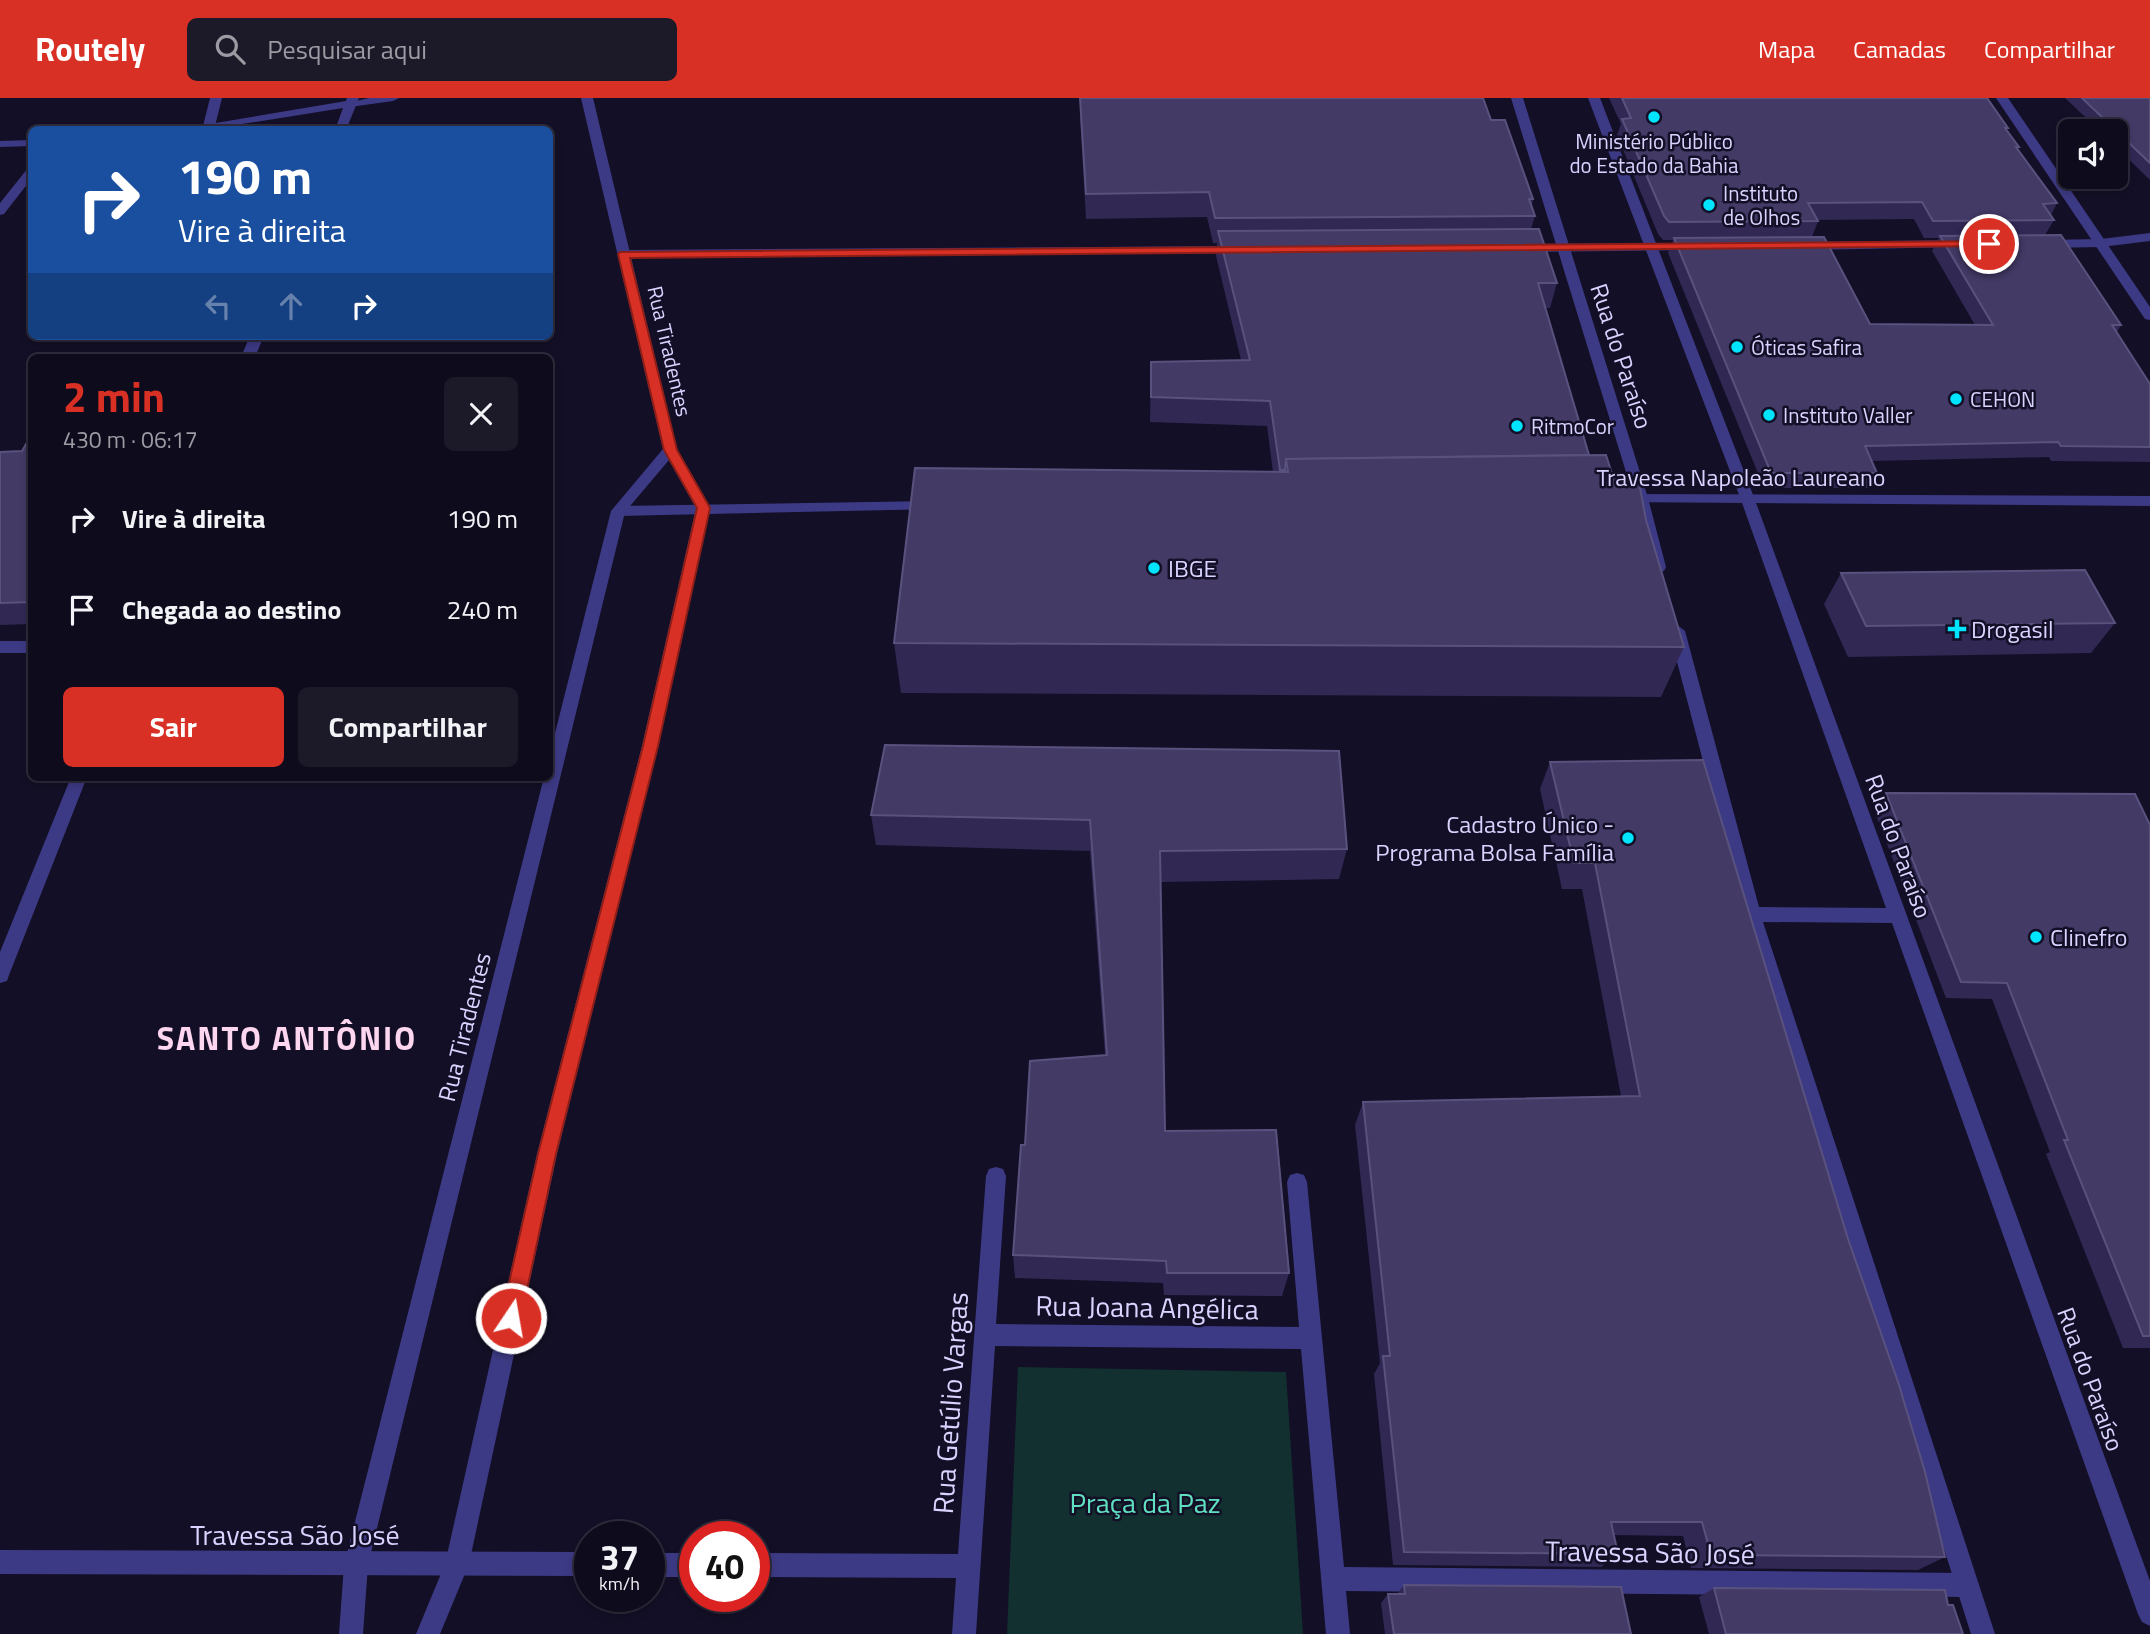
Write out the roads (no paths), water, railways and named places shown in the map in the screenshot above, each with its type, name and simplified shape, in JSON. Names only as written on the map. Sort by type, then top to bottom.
[{"type":"street","points":[[216,98],[209,126],[352,101],[393,98]]},
{"type":"street","name":"Rua Tiradentes","points":[[587,98],[670,450],[704,508]]},
{"type":"street","name":"Rua do Paraíso","points":[[1517,98],[1641,498],[1665,589]]},
{"type":"street","name":"Rua do Paraíso","points":[[1594,98],[1748,500],[2150,1614]]},
{"type":"street","points":[[2002,98],[2150,316]]},
{"type":"street","points":[[342,126],[352,101]]},
{"type":"street","points":[[0,144],[28,143]]},
{"type":"street","points":[[0,211],[28,175]]},
{"type":"street","points":[[2031,244],[2101,243],[2150,237]]},
{"type":"street","points":[[1793,246],[1975,244]]},
{"type":"street","points":[[1506,248],[1709,247]]},
{"type":"street","points":[[624,254],[1254,250]]},
{"type":"street","name":"Rua Tiradentes","points":[[553,772],[618,511],[670,450]]},
{"type":"street","name":"Travessa Napoleão Laureano","points":[[1613,499],[2150,502]]},
{"type":"street","points":[[618,511],[955,506]]},
{"type":"street","points":[[428,1634],[457,1564],[547,1154],[650,746],[704,508]]},
{"type":"street","points":[[1672,614],[1752,914],[1983,1634]]},
{"type":"street","points":[[0,647],[28,647]]},
{"type":"street","points":[[0,975],[77,781]]},
{"type":"street","name":"Rua Tiradentes","points":[[351,1634],[356,1564],[551,781]]},
{"type":"street","points":[[1752,914],[1898,916]]},
{"type":"street","name":"Rua Getúlio Vargas","points":[[964,1634],[996,1176]]},
{"type":"street","points":[[1297,1182],[1338,1634]]},
{"type":"street","name":"Rua Joana Angélica","points":[[985,1335],[1310,1338]]},
{"type":"street","name":"Travessa São José","points":[[0,1562],[574,1564]]},
{"type":"street","points":[[770,1565],[968,1566]]},
{"type":"street","name":"Travessa São José","points":[[1333,1578],[1967,1585]]},
{"type":"place","name":"Ministério Público do Estado da Bahia","points":[[1654,117]]},
{"type":"place","name":"Instituto de Olhos","points":[[1709,205]]},
{"type":"place","name":"Óticas Safira","points":[[1737,347]]},
{"type":"place","name":"CEHON","points":[[1956,399]]},
{"type":"place","name":"Instituto Valler","points":[[1769,415]]},
{"type":"place","name":"RitmoCor","points":[[1517,426]]},
{"type":"place","name":"IBGE","points":[[1154,568]]},
{"type":"place","name":"Drogasil","points":[[1957,629]]},
{"type":"place","name":"Cadastro Único - Programa Bolsa Família","points":[[1628,838]]},
{"type":"place","name":"Clinefro","points":[[2036,937]]},
{"type":"district","name":"SANTO ANTÔNIO","points":[[287,1038]]},
{"type":"park label","name":"Praça da Paz","points":[[1145,1502]]}]
